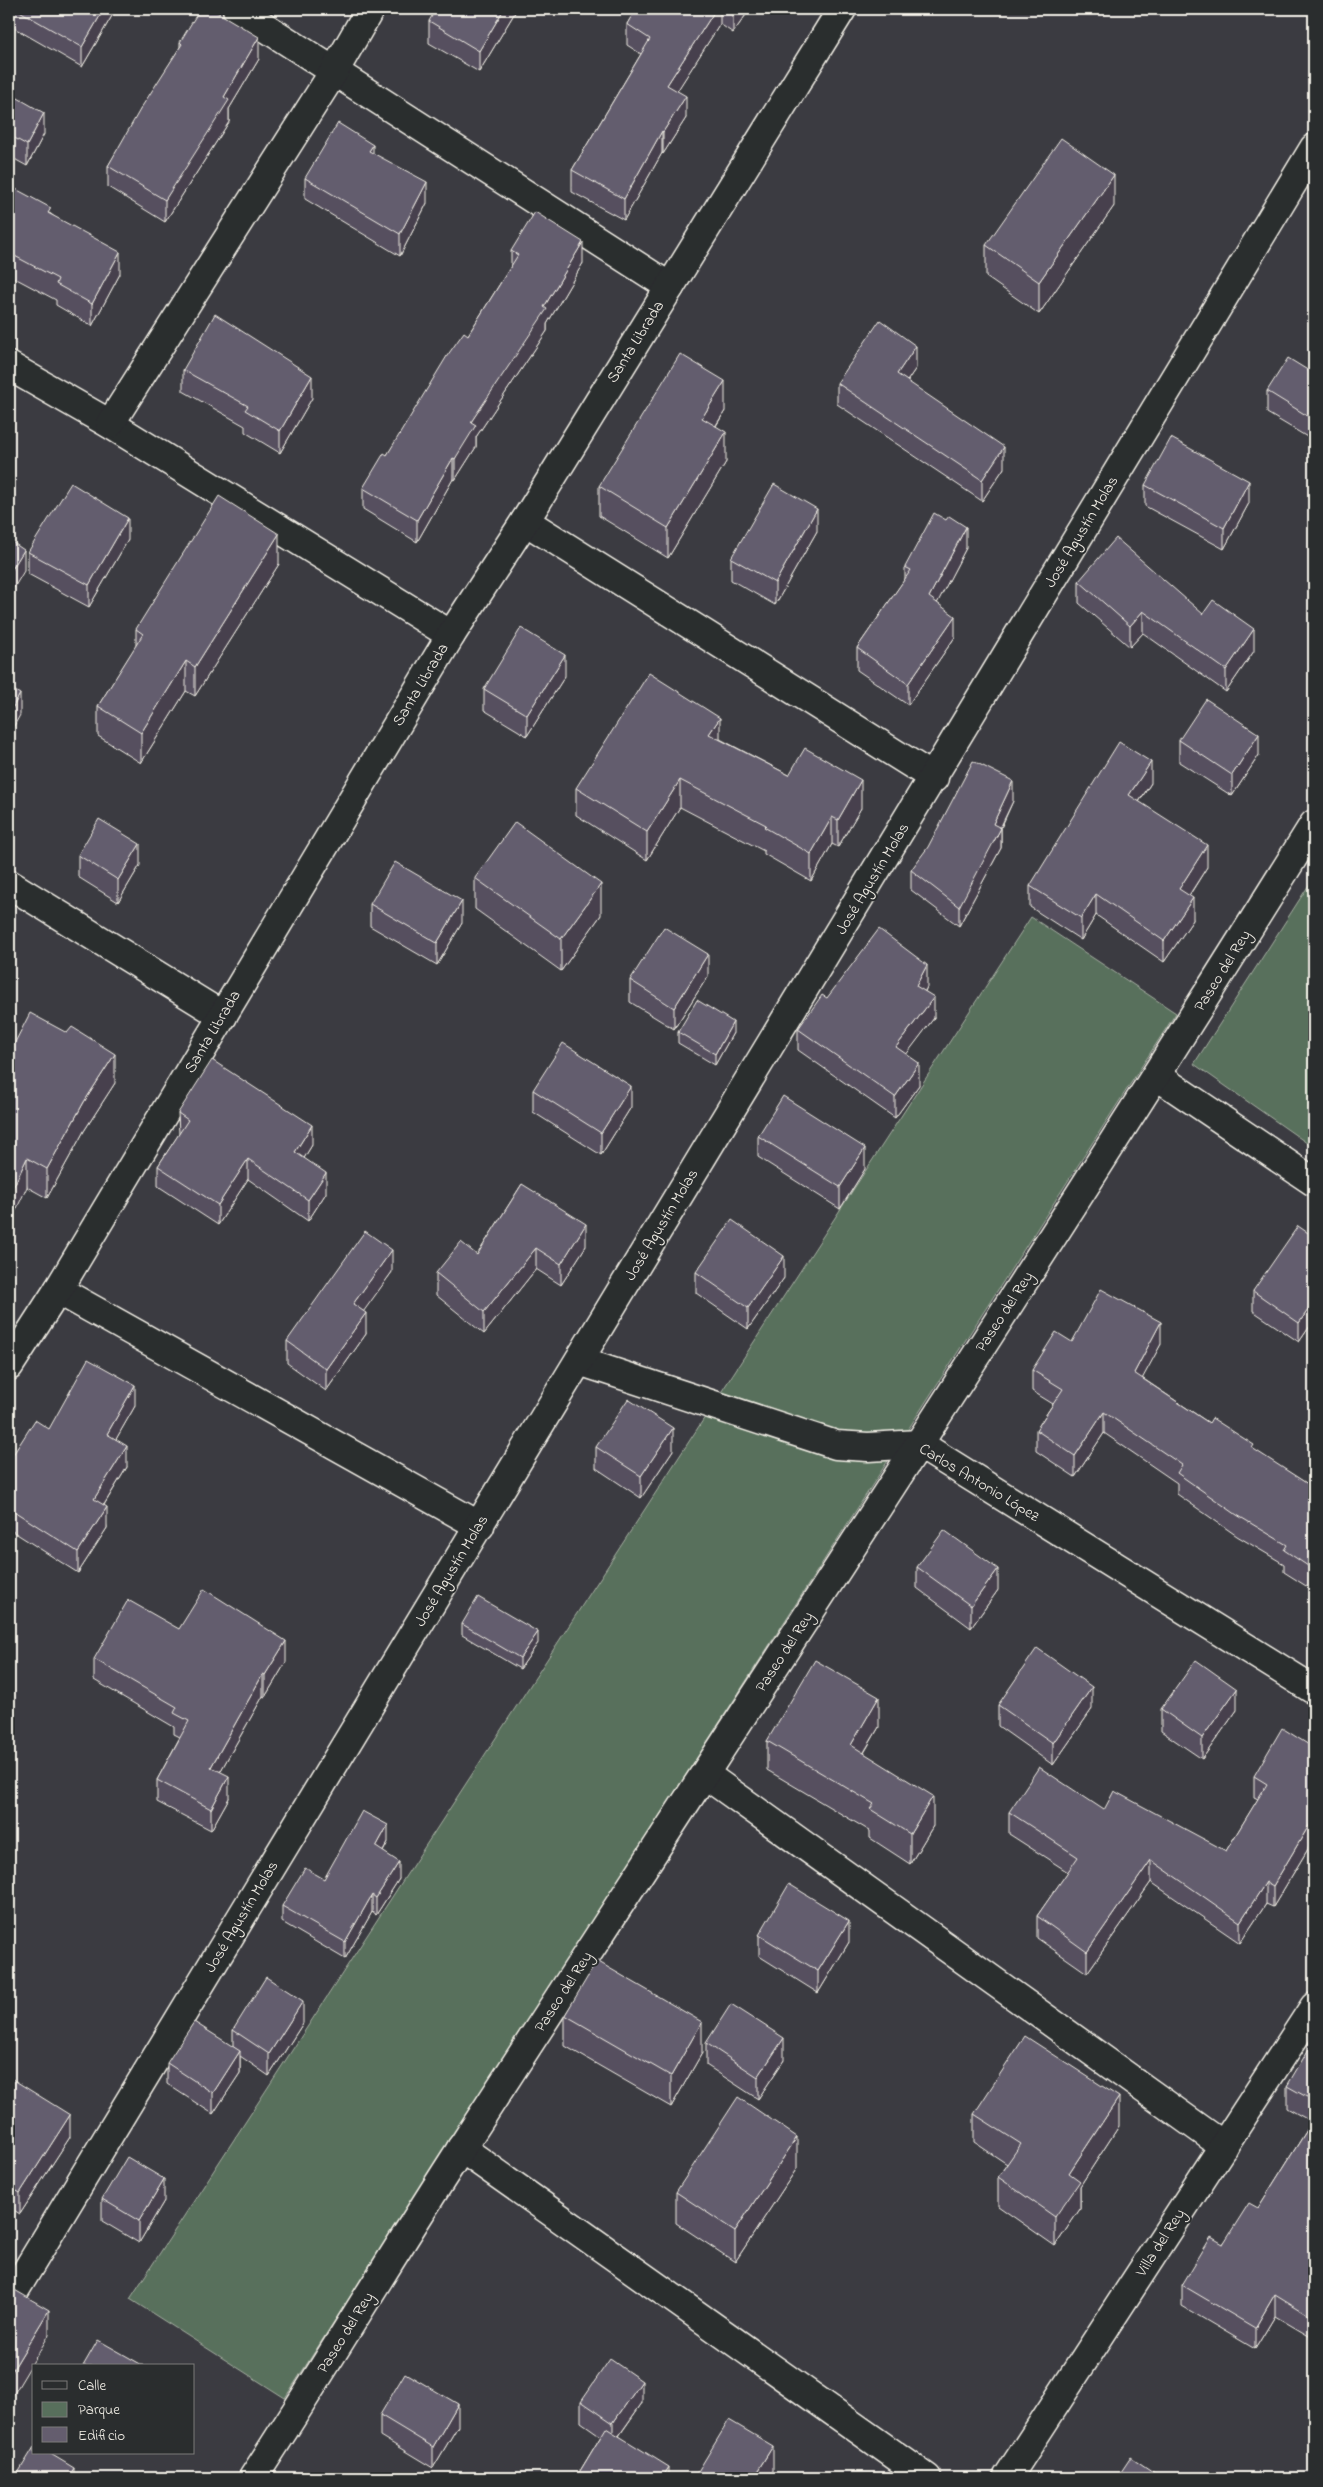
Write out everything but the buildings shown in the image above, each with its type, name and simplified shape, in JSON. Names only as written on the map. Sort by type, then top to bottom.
[{"type":"street","points":[[237,9],[335,70],[670,287]]},
{"type":"street","points":[[110,424],[335,70],[370,9]]},
{"type":"street","name":"Santa Librada","points":[[9,1366],[58,1290],[451,635],[525,520],[842,9]]},
{"type":"street","name":"José Agustín Molas","points":[[11,2289],[480,1526],[1314,148]]},
{"type":"street","points":[[9,366],[110,424],[451,635]]},
{"type":"street","points":[[525,520],[934,778]]},
{"type":"street","name":"Paseo del Rey","points":[[253,2478],[461,2148],[706,1775],[1157,1076],[1314,824]]},
{"type":"street","points":[[9,884],[223,1016]]},
{"type":"street","points":[[1157,1076],[1314,1182]]},
{"type":"street","points":[[58,1290],[480,1526]]},
{"type":"street","name":"Carlos Antonio López","points":[[579,1361],[836,1445],[868,1448],[919,1444],[1314,1690]]},
{"type":"street","points":[[706,1775],[1224,2146]]},
{"type":"street","name":"Villa del Rey","points":[[1007,2478],[1314,2007]]},
{"type":"street","points":[[461,2148],[927,2478]]},
{"type":"green space","points":[[1314,877],[1314,1148],[1194,1064]]},
{"type":"green space","points":[[1031,917],[1176,1013],[285,2398],[130,2299]]}]
